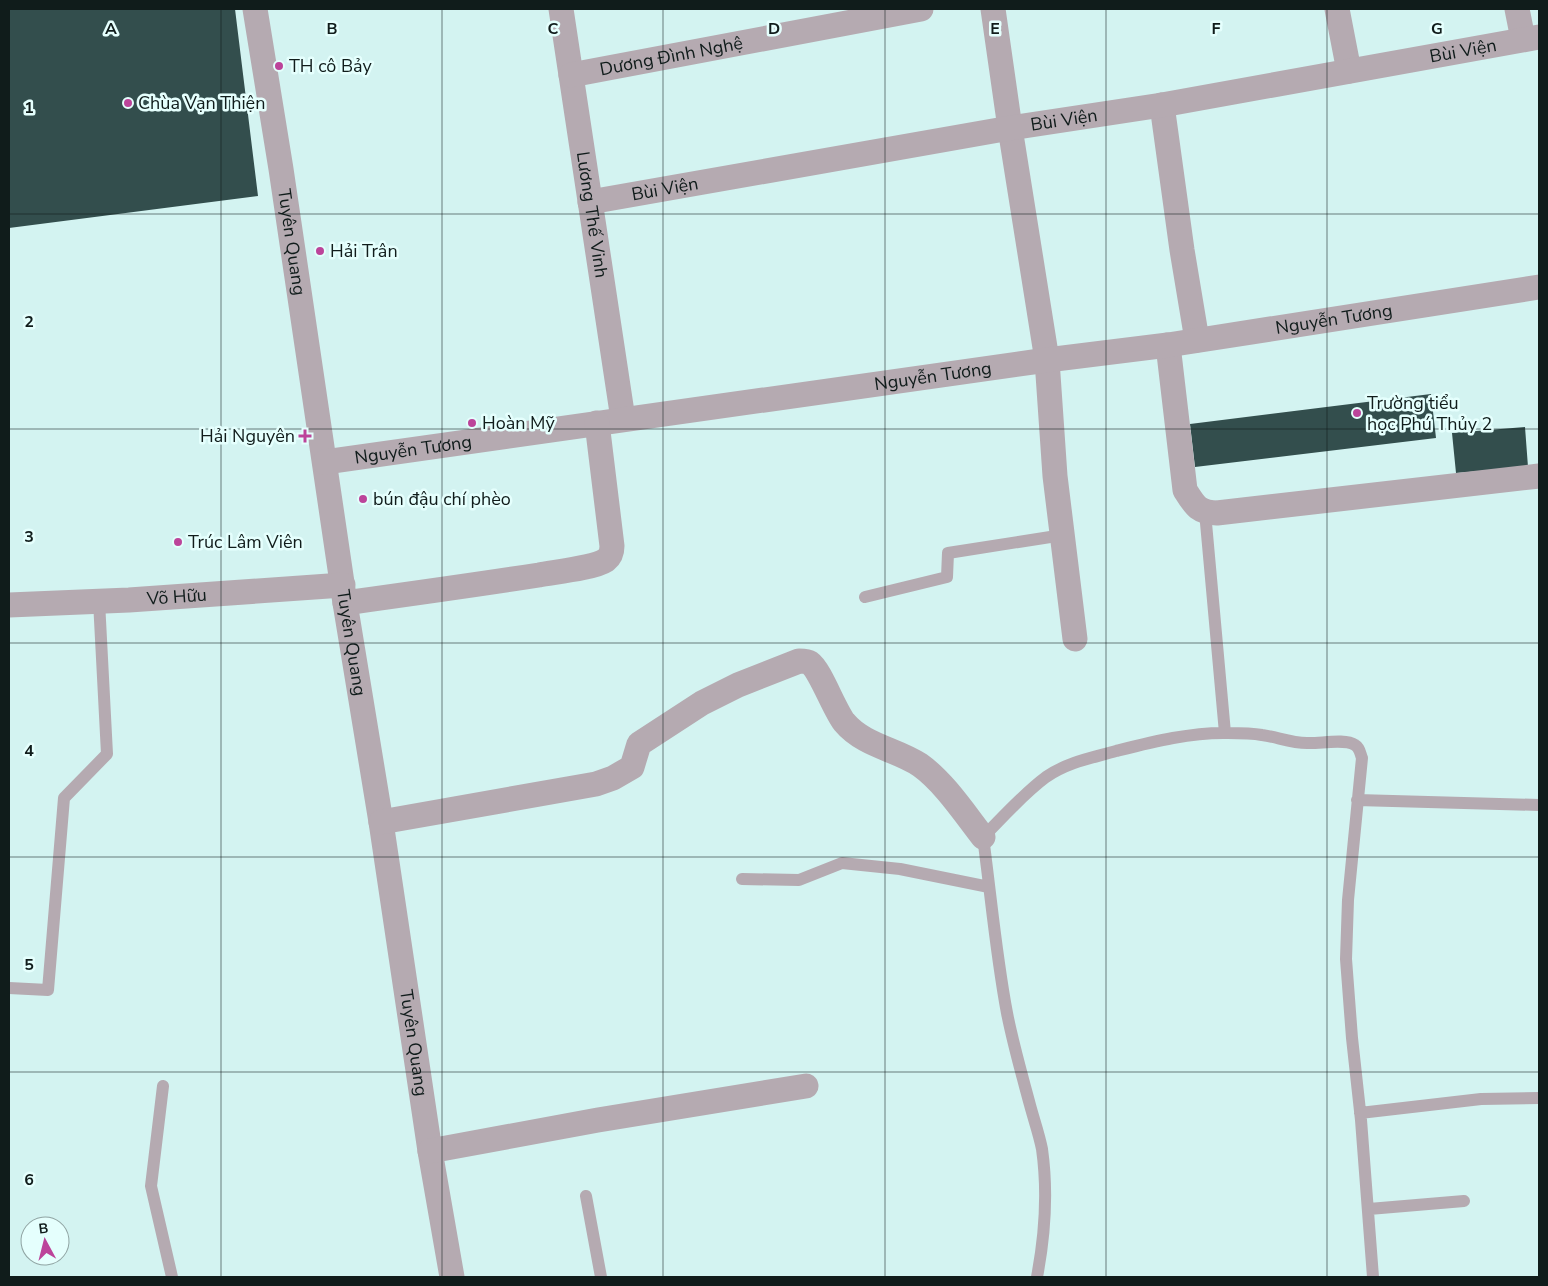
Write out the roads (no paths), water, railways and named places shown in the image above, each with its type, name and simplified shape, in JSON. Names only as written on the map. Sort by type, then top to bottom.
[{"type":"street","name":"Tuyên Quang","points":[[255,9],[326,462],[344,594],[381,822],[430,1151],[452,1277]]},
{"type":"street","name":"Lương Thế Vinh","points":[[561,9],[623,419]]},
{"type":"street","name":"Dương Đình Nghệ","points":[[571,74],[921,9]]},
{"type":"street","points":[[993,9],[1047,360],[1056,476],[1075,639]]},
{"type":"street","points":[[1337,9],[1349,71]]},
{"type":"street","points":[[1517,9],[1531,38]]},
{"type":"street","name":"Bùi Viện","points":[[590,202],[1010,128],[1162,105],[1531,38]]},
{"type":"street","points":[[1162,105],[1182,250],[1197,340]]},
{"type":"street","name":"Nguyễn Tương","points":[[326,462],[1047,360],[1168,345],[1539,287]]},
{"type":"street","points":[[1168,345],[1186,490],[1193,503],[1205,512],[1217,513],[1539,476]]},
{"type":"street","name":"Võ Hữu","points":[[9,604],[344,594],[465,587],[574,569],[602,562],[609,558],[612,546],[597,423]]},
{"type":"street","points":[[381,822],[596,784],[612,778],[632,767],[639,744],[702,703],[738,685],[799,661],[808,662],[815,667],[834,707],[845,723],[861,738],[919,765],[936,779],[983,837]]},
{"type":"street","points":[[430,1151],[598,1120],[806,1086]]},
{"type":"lane","points":[[1205,512],[1225,733]]},
{"type":"lane","points":[[866,597],[947,577],[948,553],[1063,535]]},
{"type":"lane","points":[[9,988],[48,990],[64,798],[107,754],[99,601]]},
{"type":"lane","points":[[1038,1277],[1045,1207],[1042,1148],[1008,1014],[983,837],[1046,777],[1065,766],[1084,759],[1149,742],[1198,734],[1225,733],[1262,735],[1285,741],[1306,743],[1345,742],[1354,744],[1359,748],[1362,758],[1348,900],[1346,959],[1369,1209],[1373,1277]]},
{"type":"lane","points":[[1357,800],[1539,805]]},
{"type":"lane","points":[[742,879],[799,880],[842,863],[900,869],[990,887]]},
{"type":"lane","points":[[163,1086],[151,1186],[172,1277]]},
{"type":"lane","points":[[1360,1113],[1481,1100],[1539,1098]]},
{"type":"lane","points":[[586,1196],[601,1277]]},
{"type":"lane","points":[[1369,1209],[1464,1201]]},
{"type":"place","name":"TH cô Bảy","points":[[279,66]]},
{"type":"place","name":"Chùa Vạn Thiện","points":[[128,103]]},
{"type":"place","name":"Hải Trân","points":[[320,251]]},
{"type":"place","name":"Trường tiểu học Phú Thủy 2","points":[[1357,413]]},
{"type":"place","name":"Hoàn Mỹ","points":[[472,423]]},
{"type":"place","name":"Hải Nguyên","points":[[305,436]]},
{"type":"place","name":"bún đậu chí phèo","points":[[363,499]]},
{"type":"place","name":"Trúc Lâm Viên","points":[[178,542]]}]
